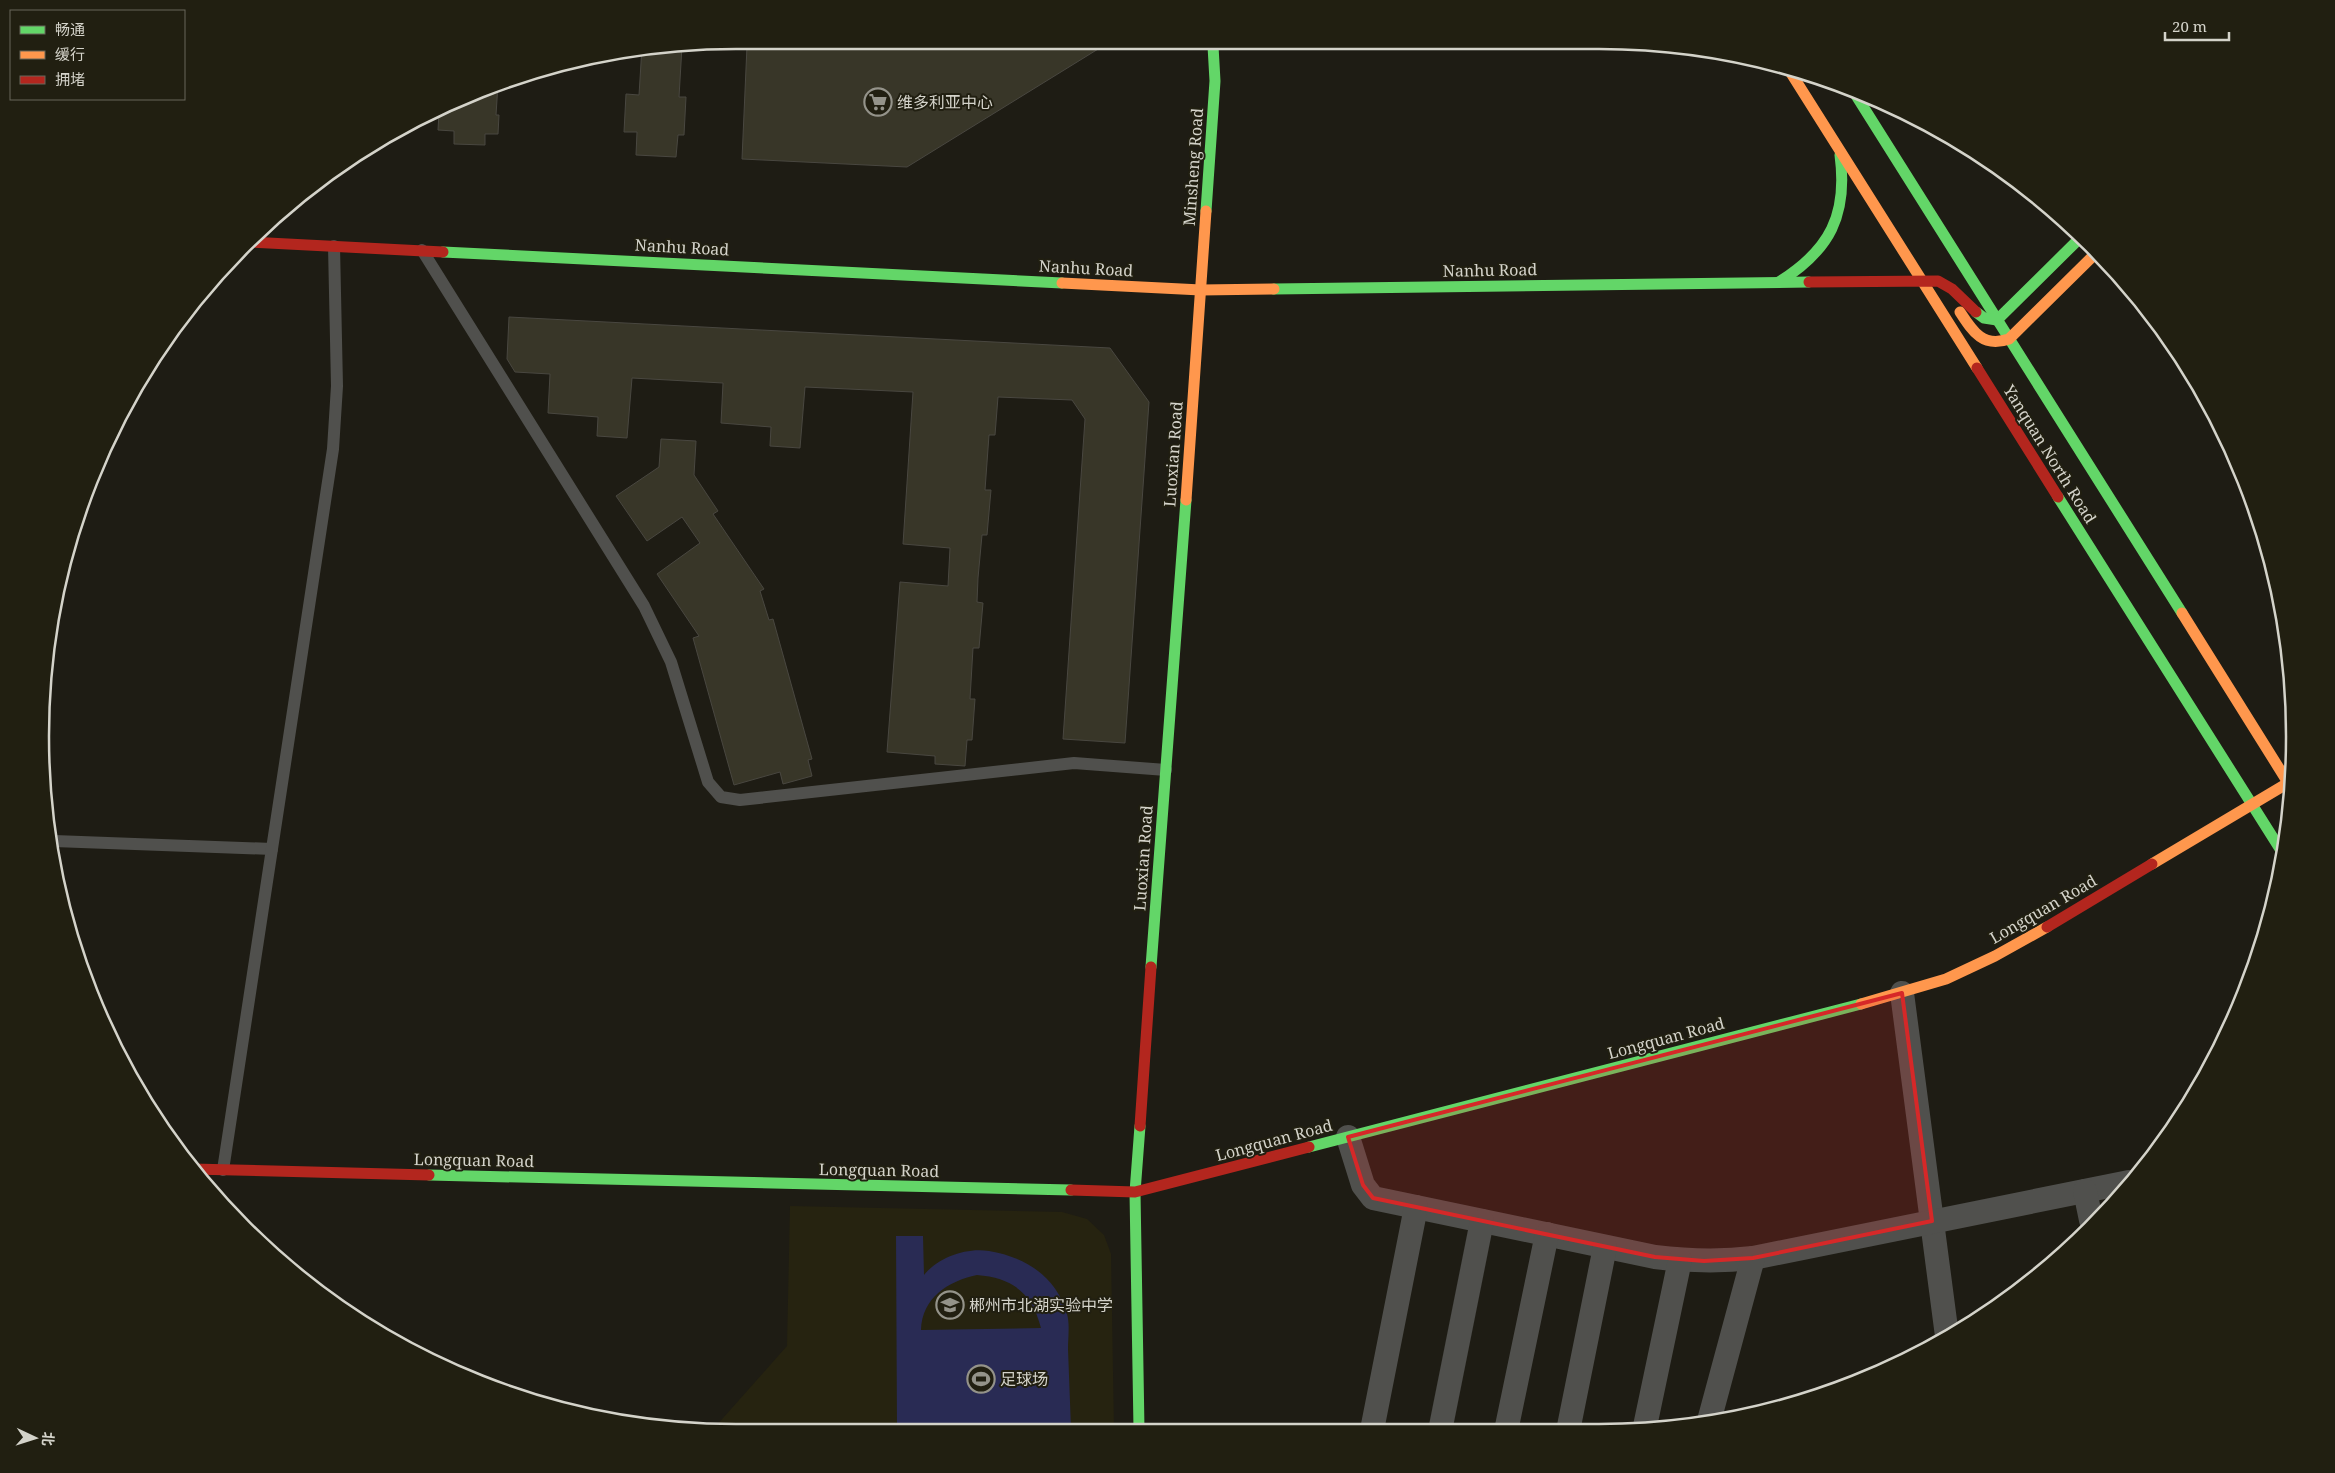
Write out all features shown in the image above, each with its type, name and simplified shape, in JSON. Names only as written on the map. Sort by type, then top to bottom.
[{"type":"main road","name":"Minsheng Road","points":[[1201,290],[1215,82],[1213,49]]},
{"type":"main road","name":"Yanquan North Road","points":[[1794,77],[2277,844]]},
{"type":"main road","name":"Yanquan North Road","points":[[1858,99],[2285,773]]},
{"type":"main road","points":[[1779,282],[1807,264],[1828,238],[1836,222],[1844,187],[1840,151]]},
{"type":"main road","name":"Nanhu Road","points":[[258,242],[1201,290],[1921,280]]},
{"type":"main road","points":[[1921,280],[1946,284],[1986,321],[1997,320],[2076,242]]},
{"type":"main road","points":[[1921,280],[1940,284],[1976,335],[1981,339],[1994,343],[2009,339],[2092,257]]},
{"type":"main road","name":"Luoxian Road","points":[[1139,1424],[1135,1192],[1201,290]]},
{"type":"main road","name":"Longquan Road","points":[[202,1169],[1135,1192],[1902,993],[1946,979],[1995,956],[2252,805],[2284,788]]},
{"type":"street","points":[[1902,993],[1947,1329]]},
{"type":"street","points":[[1348,1137],[1363,1185],[1368,1195],[1378,1199],[1605,1246],[1680,1260],[1704,1262],[1753,1258],[2121,1184]]},
{"type":"street","points":[[2085,1191],[2090,1217]]},
{"type":"street","points":[[1373,1424],[1416,1207]]},
{"type":"street","points":[[1441,1424],[1482,1221]]},
{"type":"street","points":[[1507,1424],[1548,1234]]},
{"type":"street","points":[[1569,1424],[1605,1246]]},
{"type":"street","points":[[1711,1414],[1753,1258]]},
{"type":"street","points":[[1646,1423],[1680,1260]]},
{"type":"lane","points":[[223,1170],[336,425],[334,246]]},
{"type":"lane","points":[[422,250],[644,606],[671,662],[708,782],[721,796],[740,800],[1074,763],[1166,770]]},
{"type":"lane","points":[[57,841],[272,849]]},
{"type":"highlighted area","points":[[1902,993],[1932,1221],[1753,1258],[1704,1261],[1655,1257],[1373,1198],[1363,1185],[1348,1137]]},
{"type":"shaded area","name":"郴州市北湖实验中学","points":[[790,1206],[1062,1212],[1087,1219],[1104,1235],[1111,1254],[1114,1424],[718,1424],[787,1346]]},
{"type":"shaded area","points":[[896,1236],[923,1236],[924,1275],[944,1259],[962,1252],[980,1250],[1015,1258],[1037,1270],[1047,1279],[1062,1301],[1068,1318],[1071,1424],[897,1424]],"holes":[[[977,1275],[1011,1284],[1026,1297],[1032,1305],[1041,1328],[921,1330],[926,1309],[932,1300],[947,1287]]]},
{"type":"building","name":"维多利亚中心","points":[[747,49],[1098,49],[907,167],[742,159]]},
{"type":"building","points":[[682,51],[679,97],[686,97],[684,135],[678,135],[676,157],[636,155],[637,132],[624,132],[626,94],[639,95],[641,56]]},
{"type":"building","points":[[498,92],[496,115],[499,115],[498,134],[485,134],[485,145],[454,144],[454,131],[438,130],[439,117]]},
{"type":"building","points":[[509,317],[1110,348],[1149,402],[1125,743],[1063,739],[1085,419],[1072,400],[998,397],[995,435],[989,435],[985,490],[991,490],[987,535],[982,535],[978,578],[977,602],[983,603],[979,648],[973,648],[970,699],[975,699],[972,740],[967,740],[965,766],[935,764],[935,756],[887,752],[900,582],[948,586],[950,548],[903,544],[913,392],[805,387],[800,448],[770,446],[771,427],[721,423],[723,383],[632,378],[627,438],[597,436],[598,417],[548,413],[550,374],[515,372],[507,359]]},
{"type":"building","points":[[661,439],[696,441],[694,475],[718,511],[713,514],[764,589],[760,591],[769,620],[773,619],[812,759],[808,760],[812,776],[783,784],[780,772],[734,785],[693,638],[699,636],[657,574],[700,543],[682,517],[647,541],[616,496],[659,467]]},
{"type":"traffic: fast","points":[[1206,211],[1215,81],[1213,49]]},
{"type":"traffic: fast","points":[[1859,100],[2182,613]]},
{"type":"traffic: fast","points":[[1779,282],[1797,270],[1811,257],[1823,244],[1832,229],[1838,213],[1841,196],[1840,155]]},
{"type":"traffic: fast","points":[[1976,312],[1984,318],[1997,320],[2076,242]]},
{"type":"traffic: fast","points":[[443,252],[1062,283]]},
{"type":"traffic: fast","points":[[1274,289],[1809,282]]},
{"type":"traffic: fast","points":[[2058,497],[2277,844]]},
{"type":"traffic: fast","points":[[1151,967],[1186,500]]},
{"type":"traffic: fast","points":[[1309,1147],[1861,1004]]},
{"type":"traffic: fast","points":[[1139,1424],[1135,1192],[1140,1126]]},
{"type":"traffic: fast","points":[[429,1175],[1071,1190]]},
{"type":"traffic: slow","points":[[1794,77],[1977,368]]},
{"type":"traffic: slow","points":[[1186,500],[1206,211]]},
{"type":"traffic: slow","points":[[1960,312],[1974,332],[1985,340],[2000,341],[2009,339],[2092,257]]},
{"type":"traffic: slow","points":[[1062,283],[1201,290],[1274,289]]},
{"type":"traffic: slow","points":[[2182,613],[2285,778]]},
{"type":"traffic: slow","points":[[2152,864],[2285,785]]},
{"type":"traffic: slow","points":[[1861,1004],[1946,979],[1995,956],[2047,927]]},
{"type":"traffic: jam","points":[[258,242],[443,252]]},
{"type":"traffic: jam","points":[[1809,282],[1938,281],[1952,289],[1976,312]]},
{"type":"traffic: jam","points":[[1977,368],[2058,497]]},
{"type":"traffic: jam","points":[[2047,927],[2152,864]]},
{"type":"traffic: jam","points":[[1140,1126],[1151,967]]},
{"type":"traffic: jam","points":[[1071,1190],[1135,1192],[1309,1147]]},
{"type":"traffic: jam","points":[[202,1169],[429,1175]]},
{"type":"place","name":"维多利亚中心","points":[[878,102]]},
{"type":"place","name":"郴州市北湖实验中学","points":[[950,1305]]},
{"type":"place","name":"足球场","points":[[981,1379]]}]
